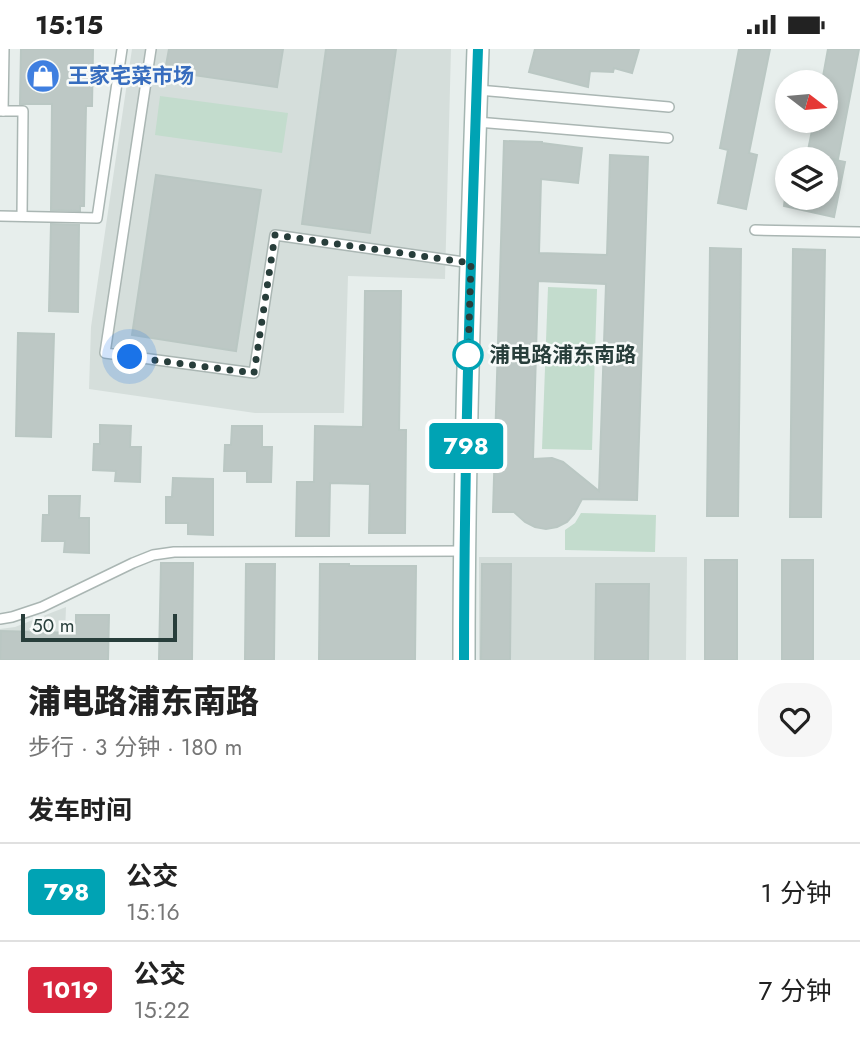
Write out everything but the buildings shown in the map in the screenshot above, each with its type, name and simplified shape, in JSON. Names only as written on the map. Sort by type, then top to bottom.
[{"type":"street","points":[[464,660],[464,551],[478,49]]},
{"type":"lane","points":[[4,49],[1,111],[23,111],[22,216]]},
{"type":"lane","points":[[0,216],[97,218],[122,49]]},
{"type":"lane","points":[[151,49],[105,353],[254,373],[275,235],[471,263]]},
{"type":"lane","points":[[476,90],[669,107]]},
{"type":"lane","points":[[475,122],[668,138]]},
{"type":"lane","points":[[755,230],[860,232]]},
{"type":"lane","points":[[0,619],[41,607],[153,555],[174,552],[464,551]]},
{"type":"shaded area","points":[[132,49],[451,49],[445,279],[348,276],[344,413],[255,413],[89,389],[91,327]]},
{"type":"shaded area","points":[[479,557],[687,557],[686,660],[479,660]]},
{"type":"shaded area","points":[[66,607],[64,660],[0,660],[0,629],[15,627]]},
{"type":"green space","points":[[160,96],[288,113],[282,153],[155,135]]},
{"type":"green space","points":[[548,287],[597,289],[592,450],[542,449]]},
{"type":"green space","points":[[581,513],[656,515],[655,552],[565,550],[565,530],[575,523]]},
{"type":"bus line","name":"798","points":[[464,660],[468,359],[478,49]]},
{"type":"place","name":"王家宅菜市场","points":[[43,76]]},
{"type":"place","name":"浦电路浦东南路","points":[[468,355]]},
{"type":"route","points":[[130,357],[254,373],[275,235],[471,263],[468,359],[468,355]]}]
